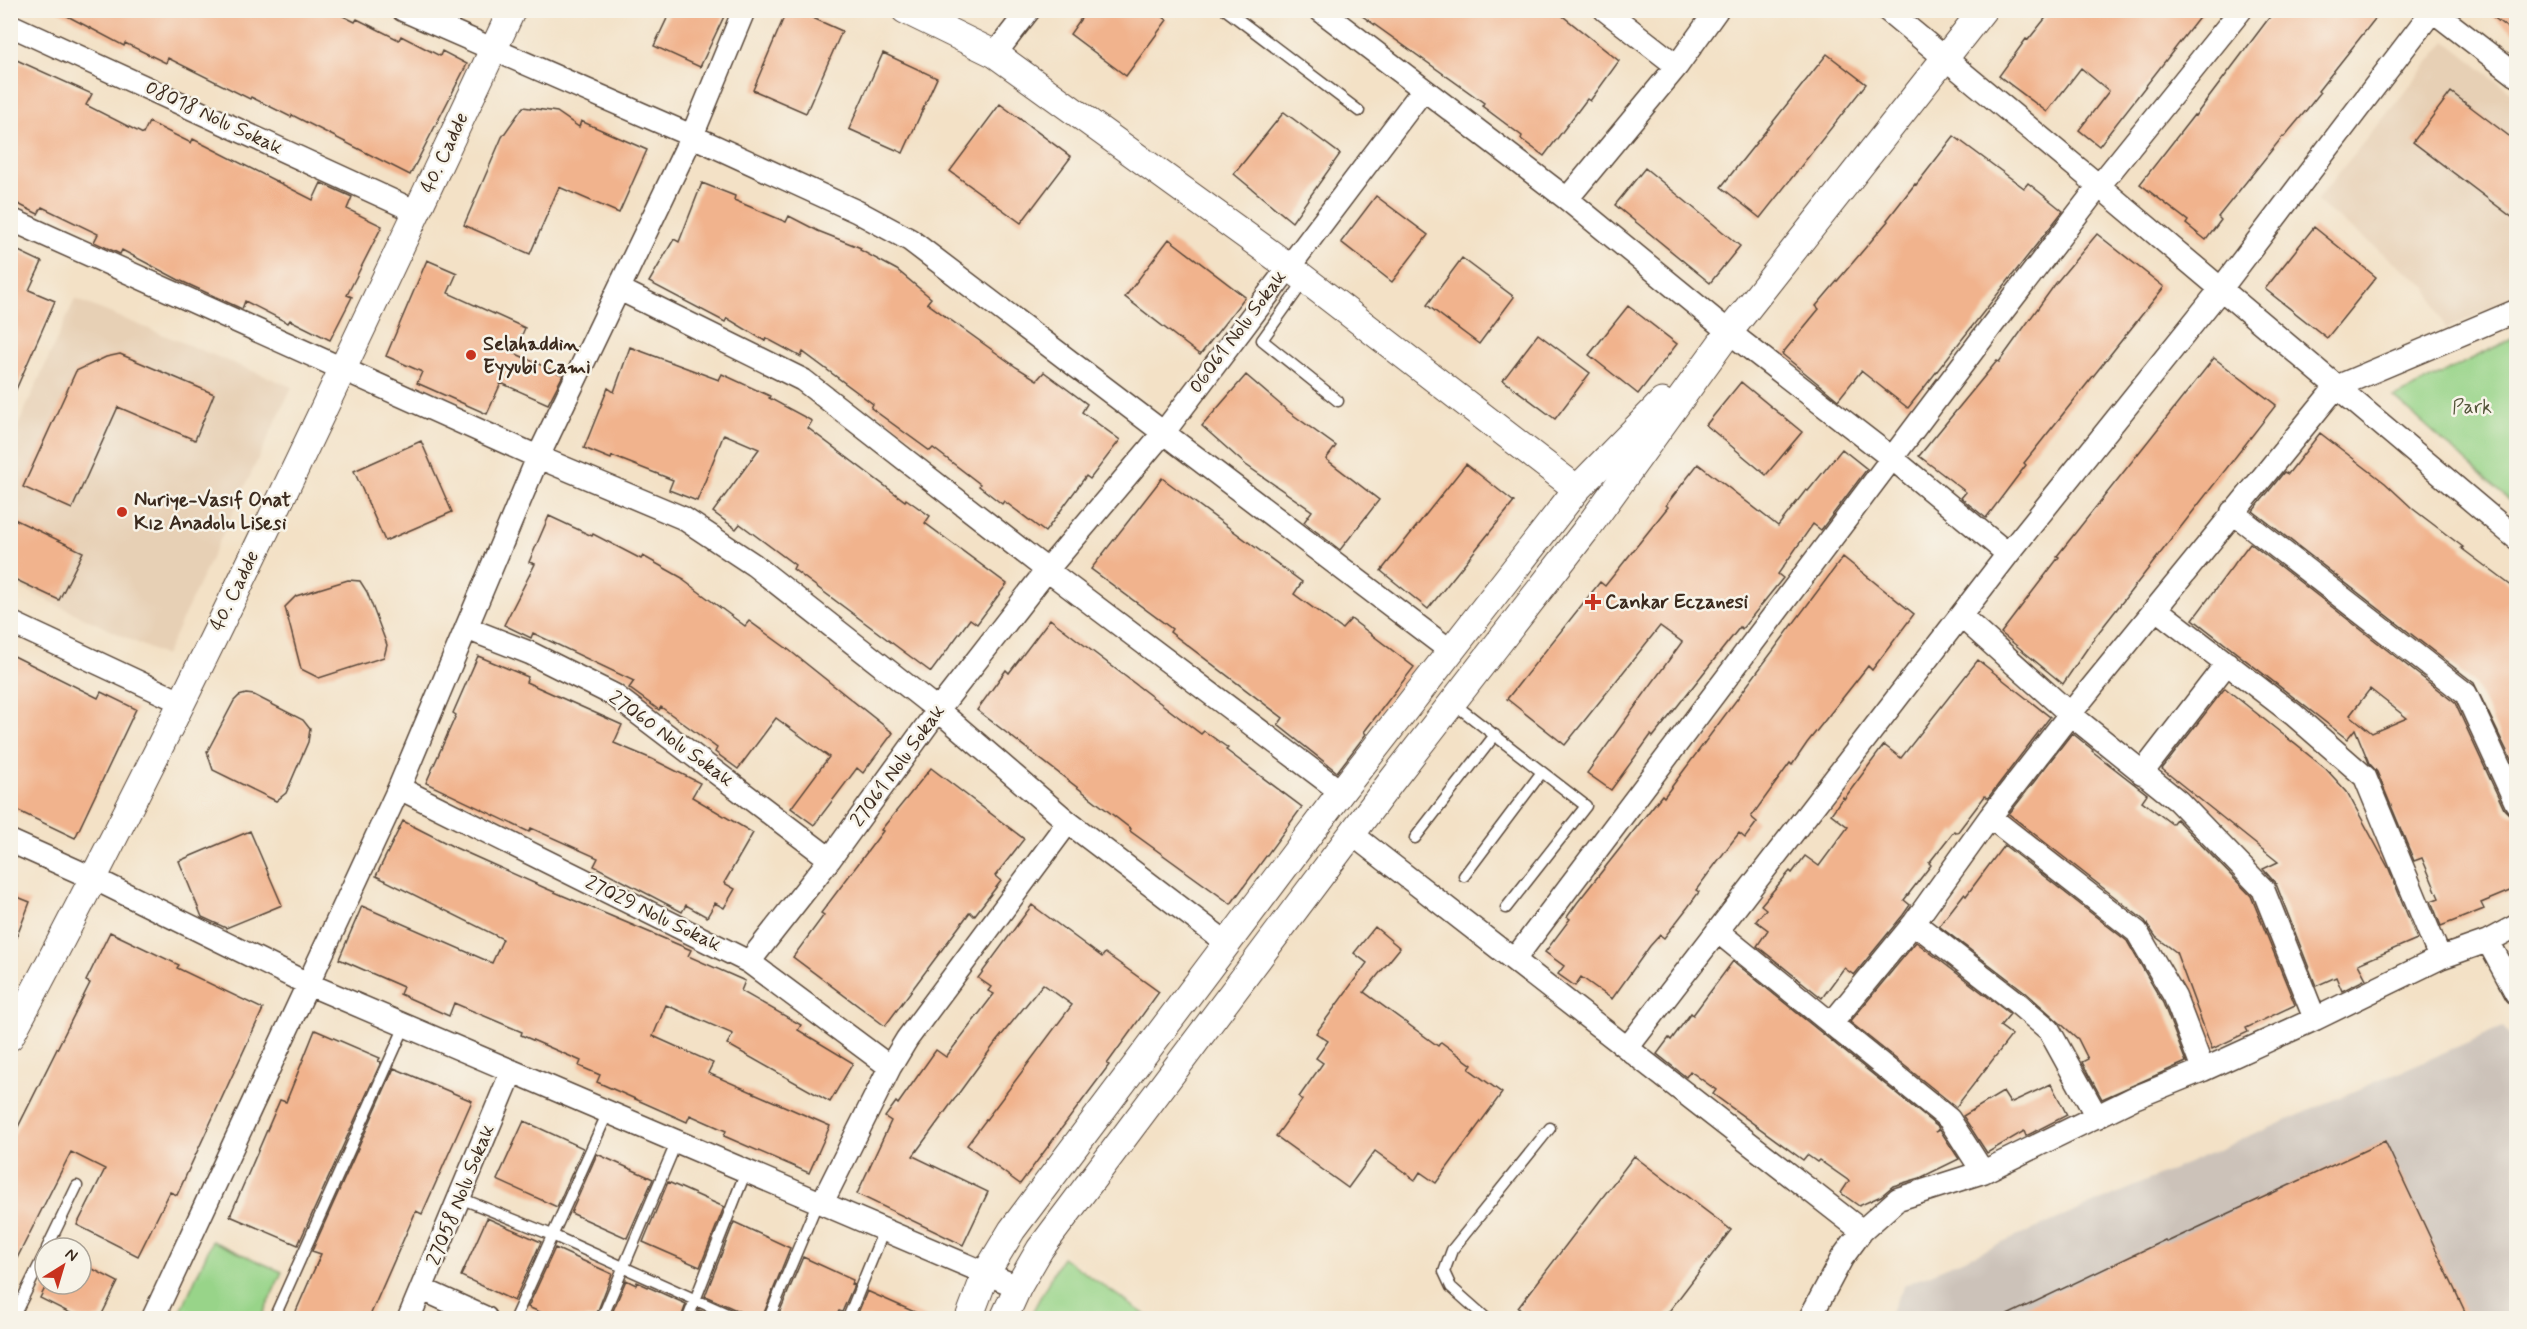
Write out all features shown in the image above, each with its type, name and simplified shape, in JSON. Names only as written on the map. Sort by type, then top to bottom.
[{"type":"street","points":[[403,10],[692,136],[858,212],[910,240],[1452,652]]},
{"type":"street","name":"40. Cadde","points":[[10,1037],[95,879],[342,370],[512,10]]},
{"type":"street","points":[[153,1318],[399,788],[538,457],[692,136],[744,10]]},
{"type":"street","points":[[905,10],[995,54],[1296,273],[1577,489]]},
{"type":"street","points":[[995,54],[1029,10]]},
{"type":"street","points":[[1320,10],[1567,200],[1729,332],[1893,459],[2008,554]]},
{"type":"street","points":[[1605,10],[1677,66]]},
{"type":"street","points":[[1567,200],[1677,66],[1717,10]]},
{"type":"street","points":[[1887,10],[2100,186],[2220,290],[2517,538]]},
{"type":"street","points":[[1004,1318],[1018,1287],[1040,1249],[1352,834],[1586,530],[1729,332],[1983,10]]},
{"type":"street","points":[[1514,960],[1993,324],[2241,10]]},
{"type":"street","points":[[1628,1047],[2008,554],[2220,290],[2433,11],[2517,75]]},
{"type":"street","name":"08018 Nolu Sokak","points":[[10,25],[417,212]]},
{"type":"street","name":"06061 Nolu Sokak","points":[[1047,570],[1296,273],[1423,90]]},
{"type":"street","points":[[12,223],[538,457],[683,518],[754,565],[938,710],[1068,822],[1228,944]]},
{"type":"street","points":[[619,289],[803,380],[1047,570],[1341,792]]},
{"type":"street","points":[[1832,1023],[1914,923],[1990,817],[2070,714],[2336,387],[2517,311]]},
{"type":"street","points":[[969,1318],[986,1273],[1012,1230],[1341,792],[1577,489],[1729,332]]},
{"type":"street","points":[[2232,512],[2466,694],[2517,803]]},
{"type":"street","name":"27061 Nolu Sokak","points":[[749,962],[830,859],[938,710],[1047,570]]},
{"type":"street","points":[[2156,609],[2294,715],[2365,777],[2440,958]]},
{"type":"street","points":[[1961,616],[2070,714],[2178,801],[2264,889],[2315,1019]]},
{"type":"street","points":[[10,622],[181,702]]},
{"type":"street","name":"27060 Nolu Sokak","points":[[466,628],[530,653],[614,695],[830,859]]},
{"type":"street","points":[[2142,773],[2227,663]]},
{"type":"street","name":"27029 Nolu Sokak","points":[[399,788],[749,962],[890,1067]]},
{"type":"street","points":[[1990,817],[2137,932],[2175,997],[2203,1070]]},
{"type":"street","points":[[820,1202],[906,1039],[1068,822]]},
{"type":"street","points":[[1352,834],[1862,1231]]},
{"type":"street","points":[[10,841],[95,879],[308,984],[1018,1287]]},
{"type":"street","points":[[1914,923],[2049,1030],[2097,1117]]},
{"type":"street","points":[[1810,1318],[1842,1258],[1862,1231],[1898,1199],[1983,1172],[2097,1117],[2315,1019],[2440,958],[2488,941],[2517,926]]},
{"type":"street","points":[[1717,931],[1949,1119],[1983,1172]]},
{"type":"street","points":[[2488,941],[2517,993]]},
{"type":"street","name":"27058 Nolu Sokak","points":[[409,1318],[512,1071]]},
{"type":"street","points":[[422,1289],[486,1318]]},
{"type":"lane","points":[[1226,10],[1359,111]]},
{"type":"lane","points":[[1296,273],[1262,340],[1338,401]]},
{"type":"lane","points":[[1453,702],[1586,806],[1506,908]]},
{"type":"lane","points":[[1415,838],[1495,735]]},
{"type":"lane","points":[[1464,876],[1542,772]]},
{"type":"lane","points":[[274,1318],[405,1026]]},
{"type":"lane","points":[[514,1318],[608,1112]]},
{"type":"lane","points":[[1486,1318],[1451,1287],[1444,1272],[1452,1250],[1550,1128]]},
{"type":"lane","points":[[602,1318],[677,1142]]},
{"type":"lane","points":[[688,1318],[746,1171]]},
{"type":"lane","points":[[53,1236],[77,1186]]},
{"type":"lane","points":[[460,1198],[552,1235],[736,1318]]},
{"type":"lane","points":[[769,1318],[820,1202]]},
{"type":"lane","points":[[848,1318],[884,1230]]},
{"type":"lane","points":[[13,1318],[33,1277]]},
{"type":"shaded area","points":[[2446,41],[2516,96],[2516,297],[2446,329],[2428,288],[2316,201]]},
{"type":"shaded area","name":"Nuriye-Vasıf Onat Kız Anadolu Lisesi","points":[[75,299],[292,387],[165,656],[11,583],[11,441]]},
{"type":"shaded area","points":[[2503,1027],[2516,1043],[2516,1318],[1887,1318],[1905,1285]]},
{"type":"green space","name":"Park","points":[[2516,337],[2516,506],[2394,397]]},
{"type":"green space","points":[[212,1241],[282,1272],[261,1318],[178,1318]]},
{"type":"green space","points":[[1062,1257],[1150,1318],[1029,1318]]},
{"type":"building","points":[[56,10],[331,10],[355,22],[357,19],[399,40],[401,36],[440,56],[442,51],[467,64],[410,175],[292,115],[291,117],[251,97],[250,99],[168,58],[166,63],[125,43],[124,46]]},
{"type":"building","points":[[671,10],[727,10],[700,67],[654,46]]},
{"type":"building","points":[[787,10],[795,10],[842,31],[806,113],[753,90]]},
{"type":"building","points":[[1087,10],[1154,10],[1167,20],[1126,76],[1070,34]]},
{"type":"building","points":[[1354,10],[1555,10],[1619,61],[1590,101],[1587,99],[1544,156],[1482,106],[1484,103]]},
{"type":"building","points":[[2052,10],[2205,10],[2099,146],[2079,130],[2109,91],[2081,68],[2047,112],[1999,76],[2026,39],[2028,40]]},
{"type":"building","points":[[2275,10],[2382,10],[2318,91],[2320,93],[2218,217],[2221,220],[2206,240],[2186,224],[2188,221],[2140,184]]},
{"type":"building","points":[[2484,10],[2517,10],[2517,35]]},
{"type":"building","points":[[883,53],[937,78],[903,153],[849,129]]},
{"type":"building","points":[[1827,54],[1866,84],[1760,218],[1721,187]]},
{"type":"building","points":[[10,57],[92,94],[86,105],[143,134],[149,122],[191,143],[193,139],[313,200],[321,183],[352,197],[347,209],[382,226],[347,295],[352,297],[330,340],[290,320],[288,323],[245,301],[242,309],[122,250],[120,254],[94,242],[98,234],[42,207],[38,214],[10,200]]},
{"type":"building","points":[[2451,92],[2517,142],[2517,221],[2413,142]]},
{"type":"building","points":[[1000,104],[1071,157],[1021,223],[950,171]]},
{"type":"building","points":[[523,107],[557,112],[579,127],[581,121],[647,150],[619,213],[559,187],[530,254],[464,225],[502,137]]},
{"type":"building","points":[[1284,112],[1340,154],[1292,222],[1234,174]]},
{"type":"building","points":[[1954,136],[2024,188],[2028,183],[2063,211],[1908,408],[1861,371],[1838,400],[1782,354],[1819,309],[1816,306],[1888,221]]},
{"type":"building","points":[[1645,168],[1740,246],[1710,283],[1615,205]]},
{"type":"building","points":[[702,183],[735,196],[734,200],[786,222],[789,216],[818,231],[861,248],[860,250],[897,270],[931,298],[927,303],[1016,367],[1037,380],[1044,372],[1087,404],[1082,412],[1120,440],[1090,479],[1086,476],[1045,532],[1004,501],[1002,504],[933,448],[930,451],[871,408],[873,404],[803,352],[801,357],[766,338],[765,341],[727,318],[725,322],[649,282],[674,239],[679,242]]},
{"type":"building","points":[[1376,196],[1428,235],[1392,282],[1341,242]]},
{"type":"building","points":[[2314,227],[2376,277],[2327,338],[2265,289]]},
{"type":"building","points":[[2097,234],[2164,287],[2024,463],[2026,465],[1986,518],[1961,498],[1966,492],[1919,456],[1997,361],[1999,362],[2056,283]]},
{"type":"building","points":[[1169,239],[1245,297],[1200,355],[1125,297]]},
{"type":"building","points":[[10,247],[42,262],[29,290],[55,301],[10,403]]},
{"type":"building","points":[[1462,258],[1514,297],[1479,344],[1427,305]]},
{"type":"building","points":[[427,260],[457,273],[448,293],[525,328],[514,353],[563,375],[548,404],[501,383],[487,414],[417,383],[422,372],[386,356]]},
{"type":"building","points":[[1628,306],[1677,344],[1638,394],[1589,355]]},
{"type":"building","points":[[1538,334],[1590,373],[1555,419],[1503,380]]},
{"type":"building","points":[[630,347],[719,380],[722,374],[770,396],[769,398],[812,421],[808,428],[905,501],[906,499],[930,516],[925,523],[1007,584],[977,624],[970,619],[931,672],[793,569],[795,565],[740,524],[736,529],[713,512],[759,449],[724,434],[697,501],[669,490],[673,480],[612,456],[611,459],[584,448],[608,388],[614,392]]},
{"type":"building","points":[[120,354],[214,394],[195,440],[118,407],[72,509],[23,487],[76,371],[106,357]]},
{"type":"building","points":[[2214,358],[2276,405],[2095,637],[2063,684],[2001,633],[2059,557],[2057,556]]},
{"type":"building","points":[[1246,375],[1289,412],[1336,446],[1326,459],[1379,500],[1340,550],[1304,522],[1312,511],[1246,465],[1202,426]]},
{"type":"building","points":[[1741,382],[1802,432],[1766,475],[1706,425]]},
{"type":"building","points":[[2320,433],[2385,483],[2413,509],[2463,547],[2461,548],[2517,590],[2517,772],[2474,683],[2253,511],[2284,472],[2288,474]]},
{"type":"building","points":[[421,441],[452,512],[385,541],[354,471]]},
{"type":"building","points":[[1842,449],[1867,469],[1821,530],[1813,524],[1778,574],[1783,578],[1742,629],[1740,627],[1653,737],[1651,735],[1611,790],[1587,773],[1682,642],[1660,626],[1565,745],[1507,699],[1600,582],[1605,586],[1668,507],[1666,505],[1698,464],[1778,526]]},
{"type":"building","points":[[1466,464],[1514,502],[1428,609],[1381,571]]},
{"type":"building","points":[[1162,478],[1302,582],[1294,594],[1342,629],[1351,619],[1414,667],[1364,732],[1366,734],[1337,772],[1278,725],[1283,718],[1170,632],[1172,629],[1091,569]]},
{"type":"building","points":[[549,516],[592,536],[593,534],[641,559],[643,556],[684,579],[745,626],[749,621],[789,650],[893,733],[863,773],[857,768],[814,825],[791,808],[829,757],[776,718],[738,769],[715,752],[717,748],[661,707],[659,710],[629,688],[634,681],[533,633],[531,638],[504,625],[535,564],[529,562]]},
{"type":"building","points":[[10,517],[83,552],[59,600],[10,577]]},
{"type":"building","points":[[2250,543],[2455,703],[2504,809],[2509,814],[2517,816],[2517,888],[2481,903],[2484,909],[2441,926],[2431,901],[2439,898],[2422,858],[2414,861],[2377,772],[2369,763],[2355,729],[2347,739],[2193,619]],"holes":[[[2370,689],[2407,718],[2372,733],[2350,715]]]},
{"type":"building","points":[[1843,557],[1914,614],[1872,670],[1868,666],[1792,765],[1790,763],[1751,817],[1757,822],[1745,838],[1739,833],[1696,890],[1699,892],[1688,907],[1664,938],[1660,935],[1650,946],[1612,999],[1581,977],[1575,986],[1558,974],[1564,966],[1545,952],[1570,919],[1567,917],[1577,903],[1662,795],[1664,797]]},
{"type":"building","points":[[348,580],[360,581],[367,592],[387,645],[384,657],[319,678],[301,669],[285,607],[296,596]]},
{"type":"building","points":[[1050,619],[1201,734],[1204,731],[1228,748],[1226,750],[1302,807],[1231,904],[1130,831],[1131,829],[977,710],[1006,670],[1009,673]]},
{"type":"building","points":[[10,654],[98,698],[101,692],[136,709],[75,838],[10,807]]},
{"type":"building","points":[[478,656],[528,677],[526,682],[622,725],[614,743],[700,783],[692,797],[753,833],[724,883],[735,889],[724,908],[715,903],[707,917],[686,905],[682,912],[594,866],[598,858],[531,828],[529,832],[426,783],[456,715],[453,713]]},
{"type":"building","points":[[1978,660],[2050,717],[1988,798],[1985,796],[1957,833],[1954,831],[1929,863],[1931,865],[1904,900],[1910,905],[1903,915],[1854,975],[1844,968],[1822,998],[1757,946],[1768,930],[1756,921],[1766,909],[1761,905],[1805,856],[1819,866],[1848,827],[1831,814],[1843,797],[1844,799],[1884,745],[1901,758]]},
{"type":"building","points":[[2225,688],[2326,769],[2347,792],[2389,869],[2417,939],[2358,964],[2366,979],[2342,991],[2336,977],[2316,986],[2276,884],[2263,869],[2278,862],[2162,769]]},
{"type":"building","points":[[246,694],[254,695],[303,720],[310,729],[308,742],[286,793],[276,801],[213,770],[207,752],[234,701]]},
{"type":"building","points":[[2072,733],[2147,794],[2142,801],[2172,824],[2176,819],[2251,896],[2295,1005],[2246,1028],[2248,1032],[2212,1049],[2176,952],[2156,937],[2145,921],[2009,814]]},
{"type":"building","points":[[931,768],[1024,839],[995,876],[1001,881],[974,916],[970,912],[885,1026],[793,957],[824,915],[821,913],[883,831],[881,830]]},
{"type":"building","points":[[403,821],[456,848],[545,888],[691,950],[688,956],[745,981],[741,991],[801,1025],[798,1030],[853,1063],[830,1102],[727,1044],[733,1034],[666,1005],[653,1036],[713,1063],[708,1073],[830,1126],[809,1173],[724,1136],[726,1131],[690,1115],[687,1122],[597,1082],[600,1075],[579,1066],[581,1061],[521,1035],[522,1032],[454,1003],[449,1016],[400,994],[403,987],[339,959],[362,906],[492,963],[503,939],[376,876]]},
{"type":"building","points":[[250,831],[282,905],[226,928],[202,917],[179,861]]},
{"type":"building","points":[[2004,845],[2127,941],[2163,1003],[2186,1062],[2102,1099],[2082,1062],[2088,1059],[2078,1039],[2024,991],[1939,926],[1964,894],[1966,896]]},
{"type":"building","points":[[10,894],[30,902],[12,949],[10,949]]},
{"type":"building","points":[[1032,905],[1102,957],[1105,953],[1159,992],[1107,1064],[1109,1065],[1020,1184],[967,1145],[1072,1005],[1043,984],[996,1042],[913,1156],[988,1192],[963,1245],[857,1194],[891,1121],[885,1117],[896,1102],[898,1104],[936,1050],[946,1057],[994,994],[988,991],[991,987],[978,978]]},
{"type":"building","points":[[1375,927],[1400,948],[1364,992],[1438,1046],[1441,1042],[1472,1065],[1469,1069],[1502,1093],[1436,1183],[1420,1172],[1415,1180],[1375,1151],[1348,1188],[1276,1136],[1302,1100],[1299,1097],[1323,1063],[1316,1058],[1328,1041],[1316,1033],[1367,963],[1354,953]]},
{"type":"building","points":[[110,932],[179,965],[177,968],[263,1009],[177,1195],[170,1192],[138,1256],[77,1225],[105,1169],[71,1152],[10,1272],[10,1143],[90,983],[86,981]]},
{"type":"building","points":[[1916,942],[2010,1014],[2000,1026],[2012,1035],[1956,1107],[1850,1022]]},
{"type":"building","points":[[1733,961],[1939,1128],[1936,1132],[1940,1130],[1959,1159],[1920,1178],[1893,1186],[1881,1196],[1859,1206],[1841,1193],[1849,1181],[1819,1160],[1817,1162],[1807,1155],[1803,1160],[1713,1094],[1716,1090],[1690,1071],[1686,1077],[1657,1054],[1669,1038],[1671,1040],[1691,1013],[1693,1015]]},
{"type":"building","points":[[315,1030],[380,1058],[378,1061],[381,1062],[298,1245],[230,1216],[280,1100],[286,1102]]},
{"type":"building","points":[[394,1068],[472,1101],[422,1214],[416,1211],[369,1318],[293,1318],[321,1254],[312,1251]]},
{"type":"building","points":[[2051,1084],[2067,1115],[2026,1136],[2024,1131],[1987,1153],[1963,1116],[2003,1092],[2010,1103]]},
{"type":"building","points":[[524,1121],[583,1148],[557,1207],[497,1180]]},
{"type":"building","points":[[2385,1141],[2468,1318],[2001,1318],[2165,1240],[2167,1242]]},
{"type":"building","points":[[597,1154],[653,1179],[627,1238],[571,1213]]},
{"type":"building","points":[[1634,1156],[1731,1230],[1664,1318],[1531,1318],[1518,1308]]},
{"type":"building","points":[[668,1182],[724,1207],[700,1267],[643,1242]]},
{"type":"building","points":[[487,1218],[541,1242],[514,1301],[461,1276]]},
{"type":"building","points":[[734,1222],[790,1248],[762,1318],[743,1318],[739,1311],[705,1296]]},
{"type":"building","points":[[555,1248],[612,1274],[595,1318],[554,1318],[528,1307]]},
{"type":"building","points":[[803,1257],[853,1280],[851,1284],[854,1285],[842,1312],[839,1311],[835,1318],[777,1318]]},
{"type":"building","points":[[93,1269],[118,1282],[100,1318],[80,1318],[40,1298],[41,1296],[93,1296]]},
{"type":"building","points":[[626,1280],[636,1285],[637,1282],[686,1304],[681,1318],[610,1318]]},
{"type":"building","points":[[867,1291],[928,1318],[856,1318]]},
{"type":"building","points":[[699,1310],[719,1318],[696,1318]]},
{"type":"place","name":"Selahaddin Eyyubi Cami","points":[[471,355]]},
{"type":"place","name":"Nuriye-Vasıf Onat Kız Anadolu Lisesi","points":[[122,512]]},
{"type":"place","name":"Cankar Eczanesi","points":[[1593,602]]}]
